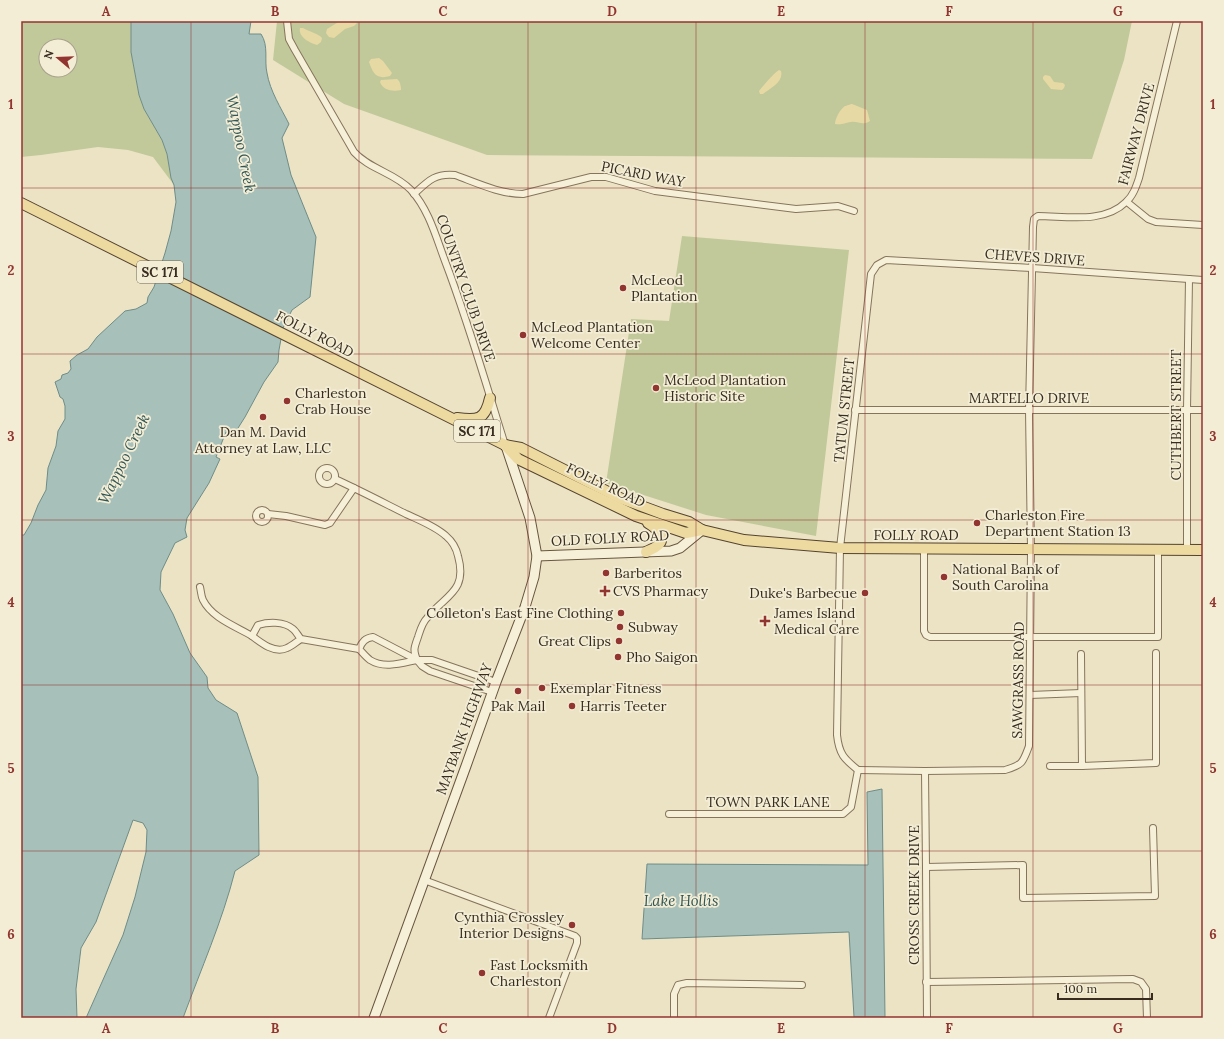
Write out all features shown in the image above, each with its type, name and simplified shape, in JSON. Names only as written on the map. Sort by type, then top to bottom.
[{"type":"main road","name":"FOLLY ROAD","points":[[21,203],[505,445],[521,448],[620,498],[689,522],[702,530],[744,540],[840,548],[1203,550]]},
{"type":"main road","points":[[449,417],[467,420],[476,419],[483,416],[488,410],[490,398]]},
{"type":"main road","name":"FOLLY ROAD","points":[[505,445],[518,459],[636,516],[686,533],[702,530]]},
{"type":"main road","name":"MAYBANK HIGHWAY","points":[[374,1018],[492,692],[525,607],[534,577],[537,556],[530,518],[505,445]]},
{"type":"main road","points":[[636,516],[653,525],[660,534],[661,539],[657,546],[646,552]]},
{"type":"main road","name":"OLD FOLLY ROAD","points":[[537,556],[671,551],[680,548],[702,530]]},
{"type":"street","name":"COUNTRY CLUB DRIVE","points":[[288,21],[289,38],[295,50],[354,152],[360,159],[400,180],[414,194],[427,214],[458,297],[505,445]]},
{"type":"street","name":"FAIRWAY DRIVE","points":[[1032,268],[1034,219],[1038,216],[1094,217],[1113,211],[1127,202],[1134,191],[1139,178],[1177,21]]},
{"type":"street","name":"PICARD WAY","points":[[414,194],[430,179],[448,174],[455,175],[503,192],[514,194],[523,194],[591,177],[606,177],[655,191],[796,209],[838,206],[854,211]]},
{"type":"street","points":[[1127,202],[1148,219],[1156,222],[1203,225]]},
{"type":"street","name":"CHEVES DRIVE","points":[[871,274],[877,265],[886,260],[1032,268],[1203,280]]},
{"type":"street","name":"SAWGRASS ROAD","points":[[858,770],[1005,770],[1016,767],[1023,761],[1029,746],[1031,550],[1029,410],[1032,268]]},
{"type":"street","name":"TATUM STREET","points":[[840,548],[871,274]]},
{"type":"street","name":"CUTHBERT STREET","points":[[1187,550],[1189,279]]},
{"type":"street","name":"MARTELLO DRIVE","points":[[855,410],[1203,410]]},
{"type":"street","points":[[335,479],[423,522],[444,534],[452,541],[457,549],[460,565],[461,576],[458,586],[452,594],[432,611],[425,620],[420,630],[414,652],[417,660],[422,666],[430,671],[492,692]]},
{"type":"street","points":[[268,514],[286,516],[328,525],[354,488]]},
{"type":"street","points":[[840,548],[838,745],[845,760],[858,770]]},
{"type":"street","points":[[924,549],[924,631],[926,635],[930,637],[1158,636],[1158,549]]},
{"type":"street","points":[[200,587],[203,599],[212,612],[268,647],[279,650],[286,649],[301,639]]},
{"type":"street","points":[[252,636],[258,625],[278,623],[293,629],[301,639],[359,649],[370,660],[380,664],[393,665],[417,660],[432,660],[496,682]]},
{"type":"street","points":[[359,649],[363,641],[373,637],[417,660]]},
{"type":"street","points":[[1050,766],[1156,763],[1156,653]]},
{"type":"street","points":[[1081,654],[1082,766]]},
{"type":"street","points":[[1030,695],[1081,693]]},
{"type":"street","name":"TOWN PARK LANE","points":[[669,814],[843,814],[851,807],[858,770]]},
{"type":"street","name":"CROSS CREEK DRIVE","points":[[925,771],[927,1018]]},
{"type":"street","points":[[926,867],[1023,866],[1023,898],[1155,896],[1153,828]]},
{"type":"street","points":[[424,880],[574,935],[577,938],[577,942],[550,1018]]},
{"type":"street","points":[[926,982],[1133,979],[1141,982],[1146,989],[1147,1018]]},
{"type":"street","points":[[674,1018],[674,994],[678,985],[687,983],[802,985]]},
{"type":"green space","points":[[21,21],[131,21],[131,52],[139,95],[144,109],[162,140],[167,154],[171,178],[174,185],[153,157],[128,150],[98,147],[21,157]]},
{"type":"green space","points":[[277,21],[1132,21],[1124,60],[1092,159],[487,155],[344,104],[273,60]]},
{"type":"green space","points":[[682,236],[849,250],[816,536],[706,515],[606,483],[631,319],[669,321]]},
{"type":"sand","points":[[340,21],[356,21],[357,23],[354,26],[345,29],[334,38],[329,37],[326,33],[327,29]]},
{"type":"sand","points":[[300,28],[318,35],[322,38],[321,42],[317,45],[308,41],[301,34]]},
{"type":"sand","points":[[379,58],[392,73],[390,76],[378,76],[372,69],[369,62],[371,59]]},
{"type":"sand","points":[[779,70],[781,71],[781,75],[778,82],[763,94],[760,94],[759,91]]},
{"type":"sand","points":[[1045,75],[1050,76],[1054,82],[1063,83],[1065,85],[1064,88],[1062,90],[1051,89],[1043,79]]},
{"type":"sand","points":[[397,79],[401,90],[388,90],[381,85],[380,82],[381,80]]},
{"type":"sand","points":[[852,104],[867,110],[870,121],[865,123],[849,122],[835,124],[841,109]]},
{"type":"water","name":"Wappoo Creek","points":[[131,21],[251,21],[249,34],[261,34],[265,43],[268,80],[289,124],[282,138],[291,175],[316,237],[310,297],[292,310],[283,328],[278,362],[264,382],[233,436],[226,432],[216,457],[220,459],[209,483],[187,518],[185,530],[187,537],[175,543],[161,572],[160,590],[173,614],[190,653],[207,677],[208,688],[216,700],[237,713],[258,777],[259,855],[235,871],[218,927],[183,1018],[86,1018],[123,935],[135,897],[146,852],[147,830],[143,823],[133,820],[96,922],[81,948],[76,989],[77,1018],[21,1018],[21,535],[24,535],[31,523],[46,490],[48,468],[56,446],[58,431],[65,419],[65,406],[55,382],[61,379],[62,375],[68,373],[71,369],[70,361],[88,349],[97,337],[125,311],[136,309],[147,303],[165,253],[171,231],[176,202],[167,154],[162,140],[144,109],[139,95],[131,52]]},
{"type":"water","name":"Lake Hollis","points":[[882,789],[885,1017],[854,1017],[849,932],[642,939],[647,864],[868,865],[867,792]]},
{"type":"place","name":"McLeod Plantation","points":[[623,288]]},
{"type":"place","name":"McLeod Plantation Welcome Center","points":[[523,335]]},
{"type":"place","name":"McLeod Plantation Historic Site","points":[[656,388]]},
{"type":"place","name":"Charleston Crab House","points":[[287,401]]},
{"type":"place","name":"Dan M. David Attorney at Law, LLC","points":[[263,417]]},
{"type":"place","name":"Charleston Fire Department Station 13","points":[[977,523]]},
{"type":"place","name":"Barberitos","points":[[606,573]]},
{"type":"place","name":"National Bank of South Carolina","points":[[944,577]]},
{"type":"place","name":"CVS Pharmacy","points":[[605,591]]},
{"type":"place","name":"Duke's Barbecue","points":[[865,593]]},
{"type":"place","name":"Colleton's East Fine Clothing","points":[[621,613]]},
{"type":"place","name":"James Island Medical Care","points":[[765,621]]},
{"type":"place","name":"Subway","points":[[620,627]]},
{"type":"place","name":"Great Clips","points":[[619,641]]},
{"type":"place","name":"Pho Saigon","points":[[618,657]]},
{"type":"place","name":"Exemplar Fitness","points":[[542,688]]},
{"type":"place","name":"Pak Mail","points":[[518,691]]},
{"type":"place","name":"Harris Teeter","points":[[572,706]]},
{"type":"place","name":"Cynthia Crossley Interior Designs","points":[[572,925]]},
{"type":"place","name":"Fast Locksmith Charleston","points":[[482,973]]}]
